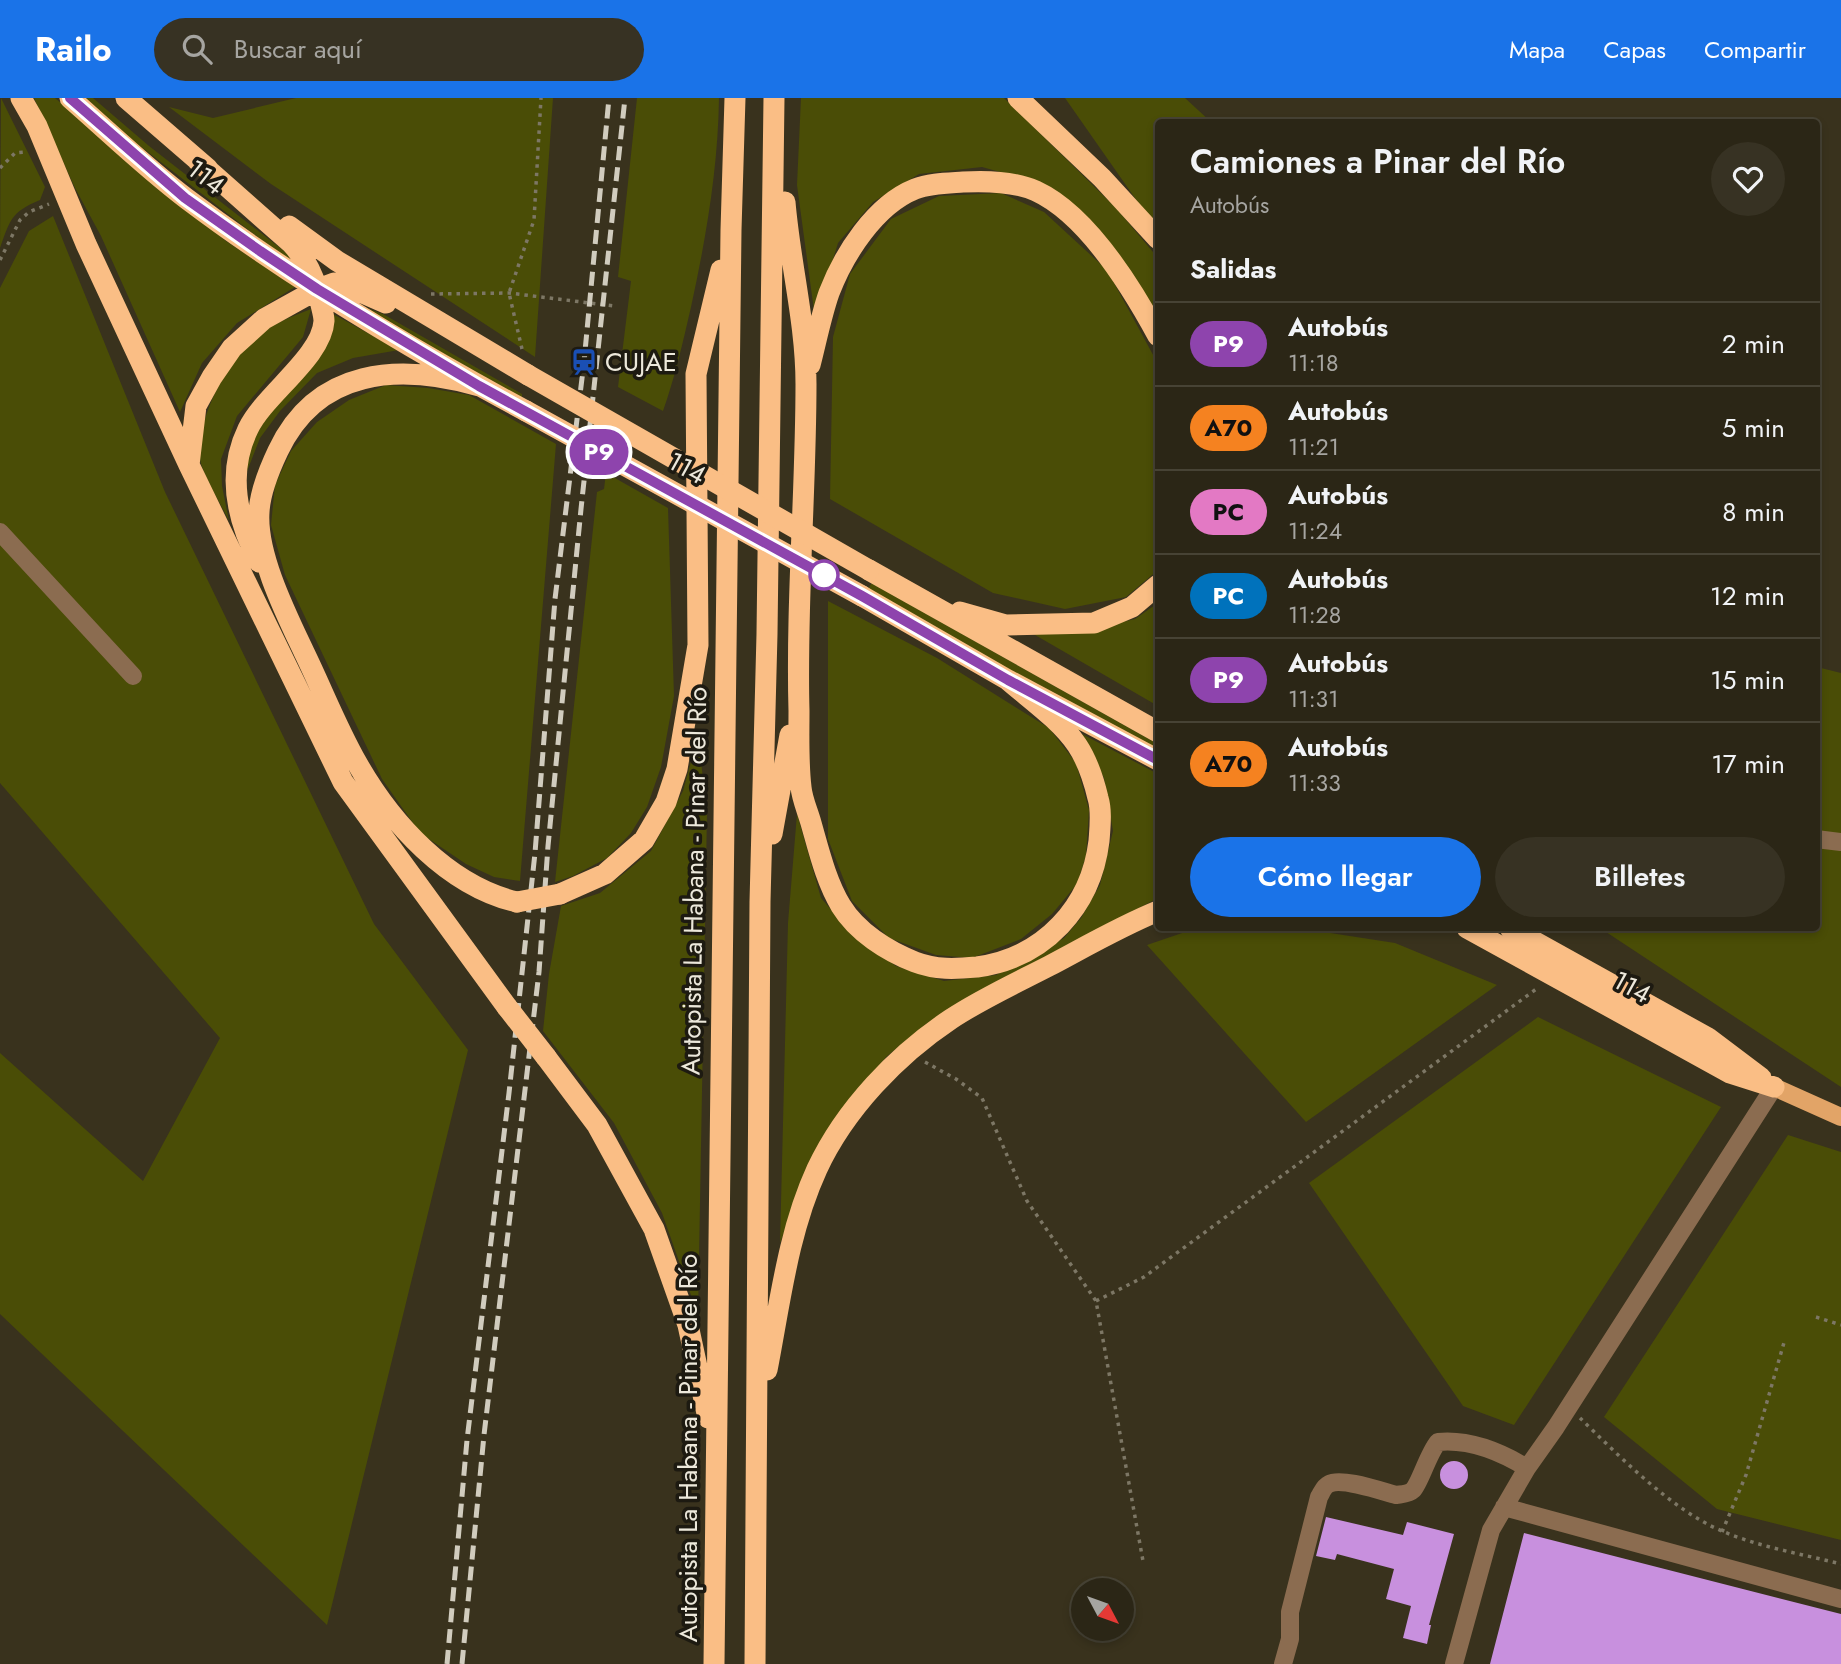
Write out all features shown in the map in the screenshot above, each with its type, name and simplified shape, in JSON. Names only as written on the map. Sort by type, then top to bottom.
[{"type":"highway","points":[[21,98],[37,127],[86,244],[189,465],[343,782],[507,1007],[597,1125],[654,1229],[688,1325],[717,1458]]},
{"type":"highway","name":"114","points":[[70,98],[185,198],[317,289],[479,386],[862,596],[1008,680],[1155,758]]},
{"type":"highway","name":"114","points":[[126,98],[197,160],[337,261],[527,374],[1155,730]]},
{"type":"highway","name":"Autopista La Habana - Pinar del Río","points":[[714,1664],[724,715],[735,98]]},
{"type":"highway","points":[[775,98],[789,250],[801,316],[806,381],[798,689],[801,788],[823,865],[841,907],[856,926],[895,952],[935,968],[988,965],[1011,958],[1043,941],[1055,932],[1070,914],[1094,872],[1100,831],[1100,802],[1078,746],[1008,680]]},
{"type":"highway","points":[[755,1664],[760,902],[775,98]]},
{"type":"highway","points":[[1018,98],[1102,178],[1155,236]]},
{"type":"highway","points":[[197,160],[292,243],[305,258],[317,289],[324,322],[316,346],[261,407],[247,429],[236,461],[235,488],[249,544],[291,623],[357,763],[387,808],[423,848],[467,882],[501,898],[517,902],[560,894],[605,874],[644,839],[666,802],[681,747],[698,645],[696,374],[731,230]]},
{"type":"highway","points":[[806,381],[829,293],[861,235],[897,198],[917,188],[944,183],[988,181],[1036,191],[1075,220],[1106,253],[1138,298],[1155,330]]},
{"type":"highway","points":[[189,465],[196,406],[232,348],[264,319],[317,289],[334,283],[347,286],[460,334]]},
{"type":"highway","points":[[291,623],[265,559],[259,512],[269,470],[288,431],[317,400],[335,389],[368,376],[410,374],[447,377],[479,386]]},
{"type":"highway","points":[[928,603],[1006,625],[1094,623],[1132,607],[1155,588]]},
{"type":"highway","points":[[698,645],[724,715]]},
{"type":"highway","points":[[760,902],[798,689]]},
{"type":"highway","points":[[757,1422],[790,1251],[802,1206],[818,1167],[856,1108],[887,1072],[921,1040],[965,1011],[1126,925],[1155,912]]},
{"type":"highway","name":"114","points":[[1472,931],[1730,1073],[1774,1087]]},
{"type":"highway","name":"114","points":[[1515,931],[1708,1038],[1774,1087]]},
{"type":"highway","points":[[1543,931],[1708,1038]]},
{"type":"main road","name":"114","points":[[1774,1087],[1841,1117]]},
{"type":"street","points":[[0,532],[133,676]]},
{"type":"street","points":[[1820,839],[1841,842]]},
{"type":"street","points":[[1454,1664],[1491,1530],[1527,1468],[1774,1087]]},
{"type":"street","points":[[1283,1664],[1290,1639],[1290,1612],[1319,1497],[1325,1486],[1331,1482],[1343,1482],[1396,1495],[1405,1494],[1413,1490],[1438,1442],[1451,1441],[1493,1451],[1527,1468]]},
{"type":"street","points":[[1504,1507],[1841,1598]]},
{"type":"path","points":[[527,374],[509,293],[534,220],[541,98]]},
{"type":"path","points":[[0,168],[15,153],[26,152],[33,147]]},
{"type":"path","points":[[395,295],[509,293],[614,306]]},
{"type":"path","points":[[1096,1301],[1144,1277],[1554,976]]},
{"type":"path","points":[[908,1052],[956,1079],[982,1098],[1027,1201],[1096,1301],[1143,1561]]},
{"type":"path","points":[[1816,1317],[1841,1325]]},
{"type":"path","points":[[1722,1532],[1746,1475],[1785,1339]]},
{"type":"path","points":[[1568,1407],[1627,1464],[1683,1508],[1722,1532],[1841,1564]]},
{"type":"shaded area","points":[[1,98],[45,187],[40,200],[13,218],[0,248]]},
{"type":"shaded area","points":[[34,98],[55,98],[226,241],[295,287],[237,323],[202,363],[180,412],[101,236],[75,188]]},
{"type":"shaded area","points":[[86,98],[93,98],[149,146],[288,254],[294,265],[131,139]]},
{"type":"shaded area","points":[[296,98],[553,98],[535,357],[271,184],[169,107],[213,118]]},
{"type":"shaded area","points":[[637,98],[719,98],[714,177],[702,255],[682,346],[663,411],[618,387],[631,281],[618,277]]},
{"type":"shaded area","points":[[801,98],[1004,98],[1116,208],[1155,254],[1155,316],[1040,183],[982,167],[919,174],[873,202],[838,243],[815,318],[797,185]]},
{"type":"shaded area","points":[[1065,98],[1185,98],[1208,119],[1155,119],[1155,227]]},
{"type":"shaded area","points":[[1001,193],[1044,212],[1107,270],[1155,358],[1155,573],[1126,597],[1065,609],[993,593],[830,499],[833,337],[850,274],[891,219],[939,196]]},
{"type":"shaded area","points":[[53,216],[165,492],[374,924],[468,1050],[327,1625],[0,1314],[0,1053],[143,1181],[220,1038],[0,783],[0,288],[29,231]]},
{"type":"shaded area","points":[[358,305],[383,314],[522,394],[522,398]]},
{"type":"shaded area","points":[[311,309],[303,337],[237,416],[221,459],[222,486],[229,521],[201,464],[200,442],[208,410],[223,378],[254,339],[274,325]]},
{"type":"shaded area","points":[[333,314],[399,350],[353,358],[317,373],[280,411],[260,438],[244,479],[248,447]]},
{"type":"shaded area","points":[[386,385],[469,395],[556,444],[520,881],[494,877],[466,864],[420,833],[382,779],[285,575],[271,525],[275,485],[291,451],[317,422],[349,400]]},
{"type":"shaded area","points":[[606,473],[668,508],[674,696],[661,767],[647,807],[631,833],[607,858],[555,882],[597,492],[604,489]]},
{"type":"shaded area","points":[[874,580],[934,618],[1155,742],[1155,752],[867,590]]},
{"type":"shaded area","points":[[828,601],[937,658],[1049,728],[1076,763],[1089,810],[1086,856],[1077,884],[1052,914],[1021,939],[972,958],[936,955],[889,938],[852,901],[828,839]]},
{"type":"shaded area","points":[[1155,605],[1155,704],[1023,628],[1079,632],[1135,619]]},
{"type":"shaded area","points":[[1820,668],[1841,673],[1841,1087],[1605,931],[1820,931]]},
{"type":"shaded area","points":[[1082,734],[1155,772],[1155,900],[981,991],[926,1024],[886,1057],[842,1114],[807,1175],[780,1243],[788,923],[797,814],[821,898],[854,936],[896,966],[944,981],[996,975],[1064,938],[1081,918],[1100,885],[1113,831],[1104,778]]},
{"type":"shaded area","points":[[698,736],[707,812],[698,1315],[662,1213],[614,1123],[543,1031],[549,974],[561,906],[600,893],[651,851],[683,791]]},
{"type":"shaded area","points":[[1188,931],[1317,931],[1395,943],[1497,985],[1306,1122],[1147,945]]},
{"type":"shaded area","points":[[1538,1017],[1721,1107],[1514,1425],[1463,1406],[1309,1183]]},
{"type":"shaded area","points":[[1788,1135],[1841,1152],[1841,1540],[1717,1509],[1604,1417]]},
{"type":"building","points":[[1454,1461],[1464,1465],[1468,1475],[1464,1485],[1454,1489],[1444,1485],[1440,1475],[1444,1465]]},
{"type":"building","points":[[1326,1517],[1403,1535],[1407,1522],[1454,1534],[1429,1625],[1427,1644],[1403,1638],[1411,1606],[1386,1599],[1394,1569],[1337,1554],[1335,1560],[1316,1556]]},
{"type":"building","points":[[1524,1533],[1841,1614],[1841,1664],[1490,1664]]},
{"type":"railway","points":[[447,1664],[467,1440],[535,853],[555,599],[584,362],[609,98]]},
{"type":"railway","points":[[462,1664],[484,1435],[539,972],[548,846],[581,509],[625,98]]},
{"type":"bus line","name":"P9","points":[[70,98],[185,198],[317,289],[479,386],[862,596],[1008,680],[1155,758]]},
{"type":"place","name":"CUJAE","points":[[584,362]]}]
